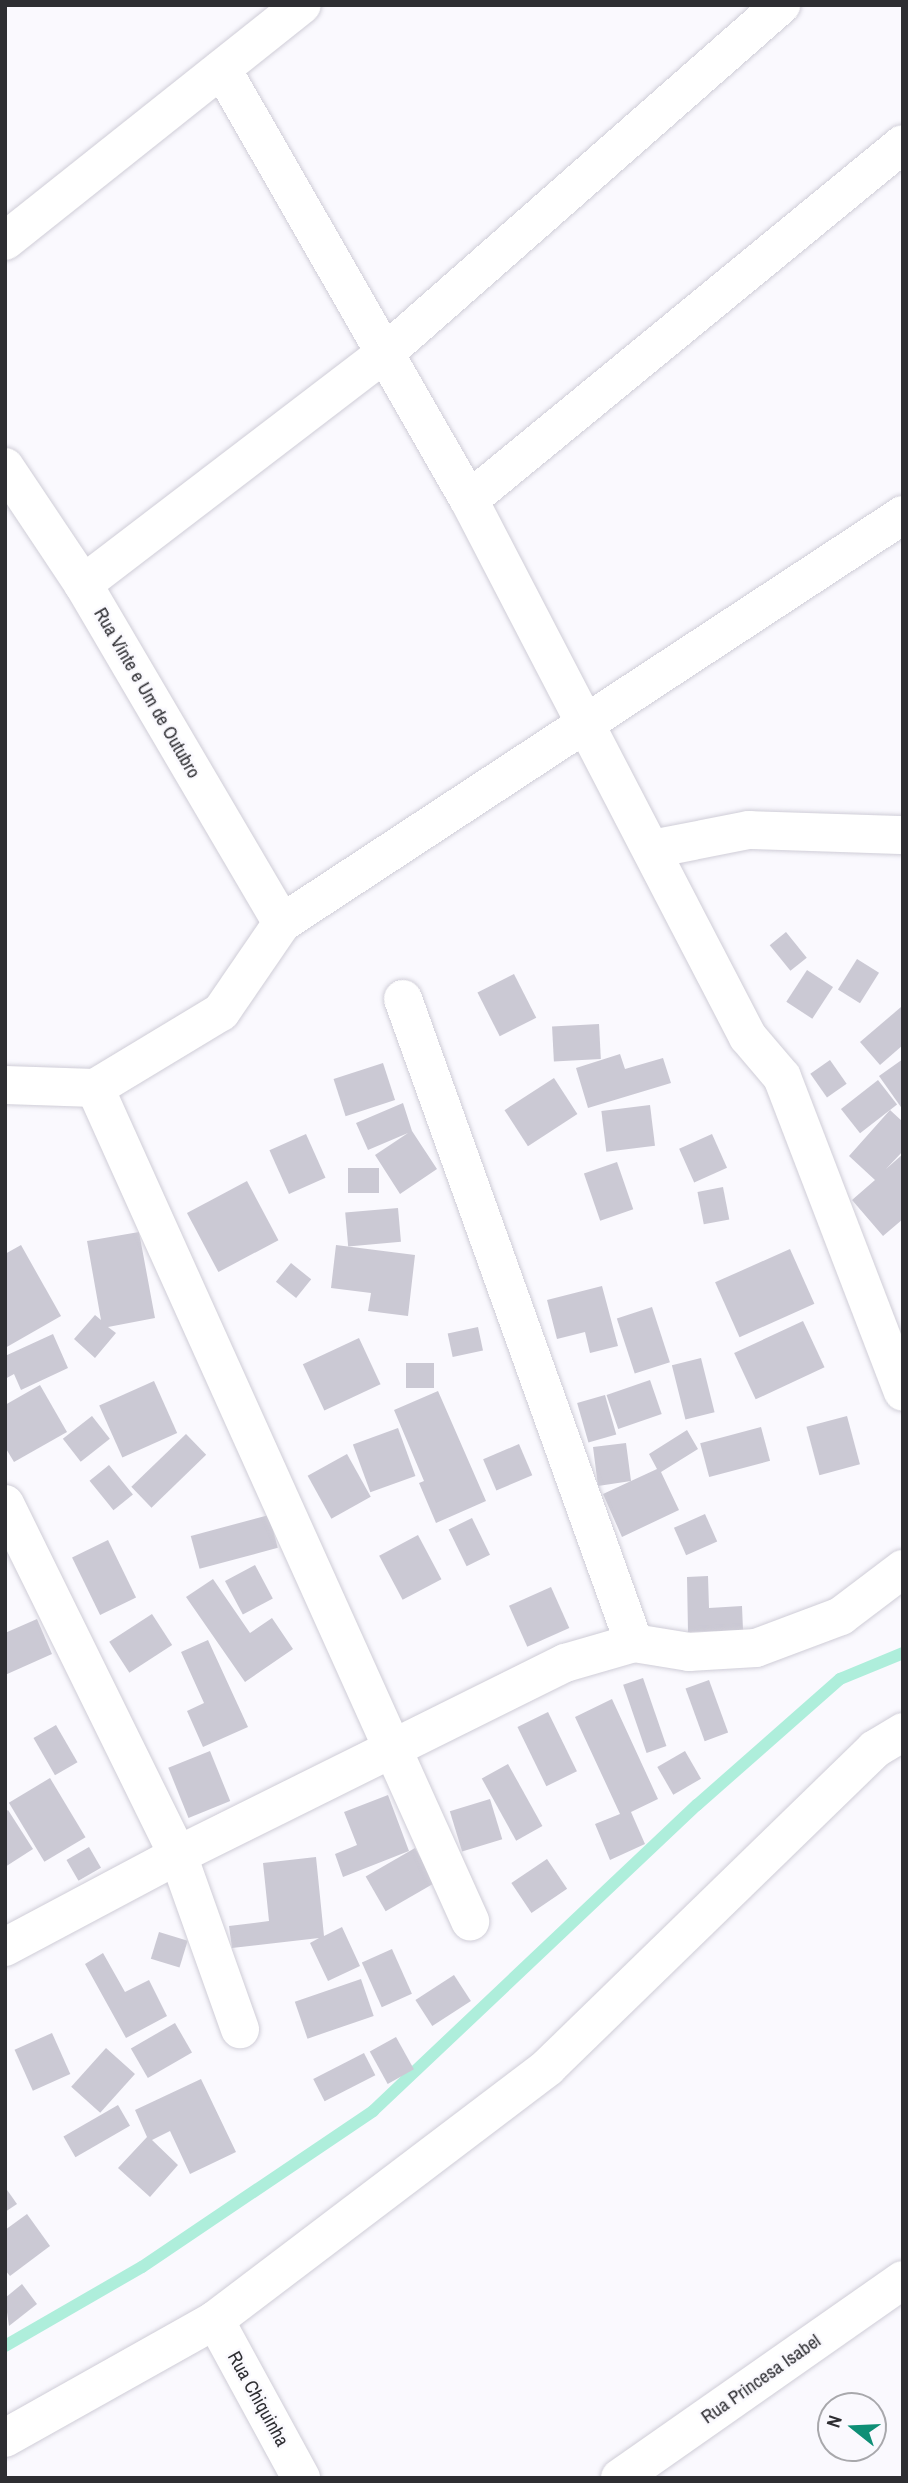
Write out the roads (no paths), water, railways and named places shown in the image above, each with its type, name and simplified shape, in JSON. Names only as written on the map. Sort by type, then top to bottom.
[{"type":"street","points":[[5,241],[302,5]]},
{"type":"street","points":[[83,584],[384,354],[781,5]]},
{"type":"street","points":[[222,69],[469,500],[588,721],[748,1037],[782,1077],[903,1392]]},
{"type":"street","points":[[469,500],[903,145]]},
{"type":"street","name":"Rua Vinte e Um de Outubro","points":[[5,467],[83,584],[282,923]]},
{"type":"street","points":[[5,1085],[95,1088],[221,1012],[282,923],[903,515]]},
{"type":"street","points":[[652,849],[749,830],[903,835]]},
{"type":"street","points":[[402,999],[634,1643]]},
{"type":"street","points":[[95,1088],[395,1747],[470,1921]]},
{"type":"street","points":[[5,1504],[178,1855],[240,2029]]},
{"type":"street","points":[[5,1947],[178,1855],[565,1663],[634,1643],[689,1652],[756,1648],[841,1616],[903,1569]]},
{"type":"street","points":[[5,2438],[215,2320],[548,2067],[875,1749],[903,1732]]},
{"type":"street","name":"Rua Princesa Isabel","points":[[620,2478],[903,2280]]},
{"type":"street","name":"Rua Chiquinha","points":[[215,2320],[301,2478]]},
{"type":"waterway","points":[[5,2346],[142,2267],[373,2111],[697,1805],[840,1679],[903,1653]]}]
